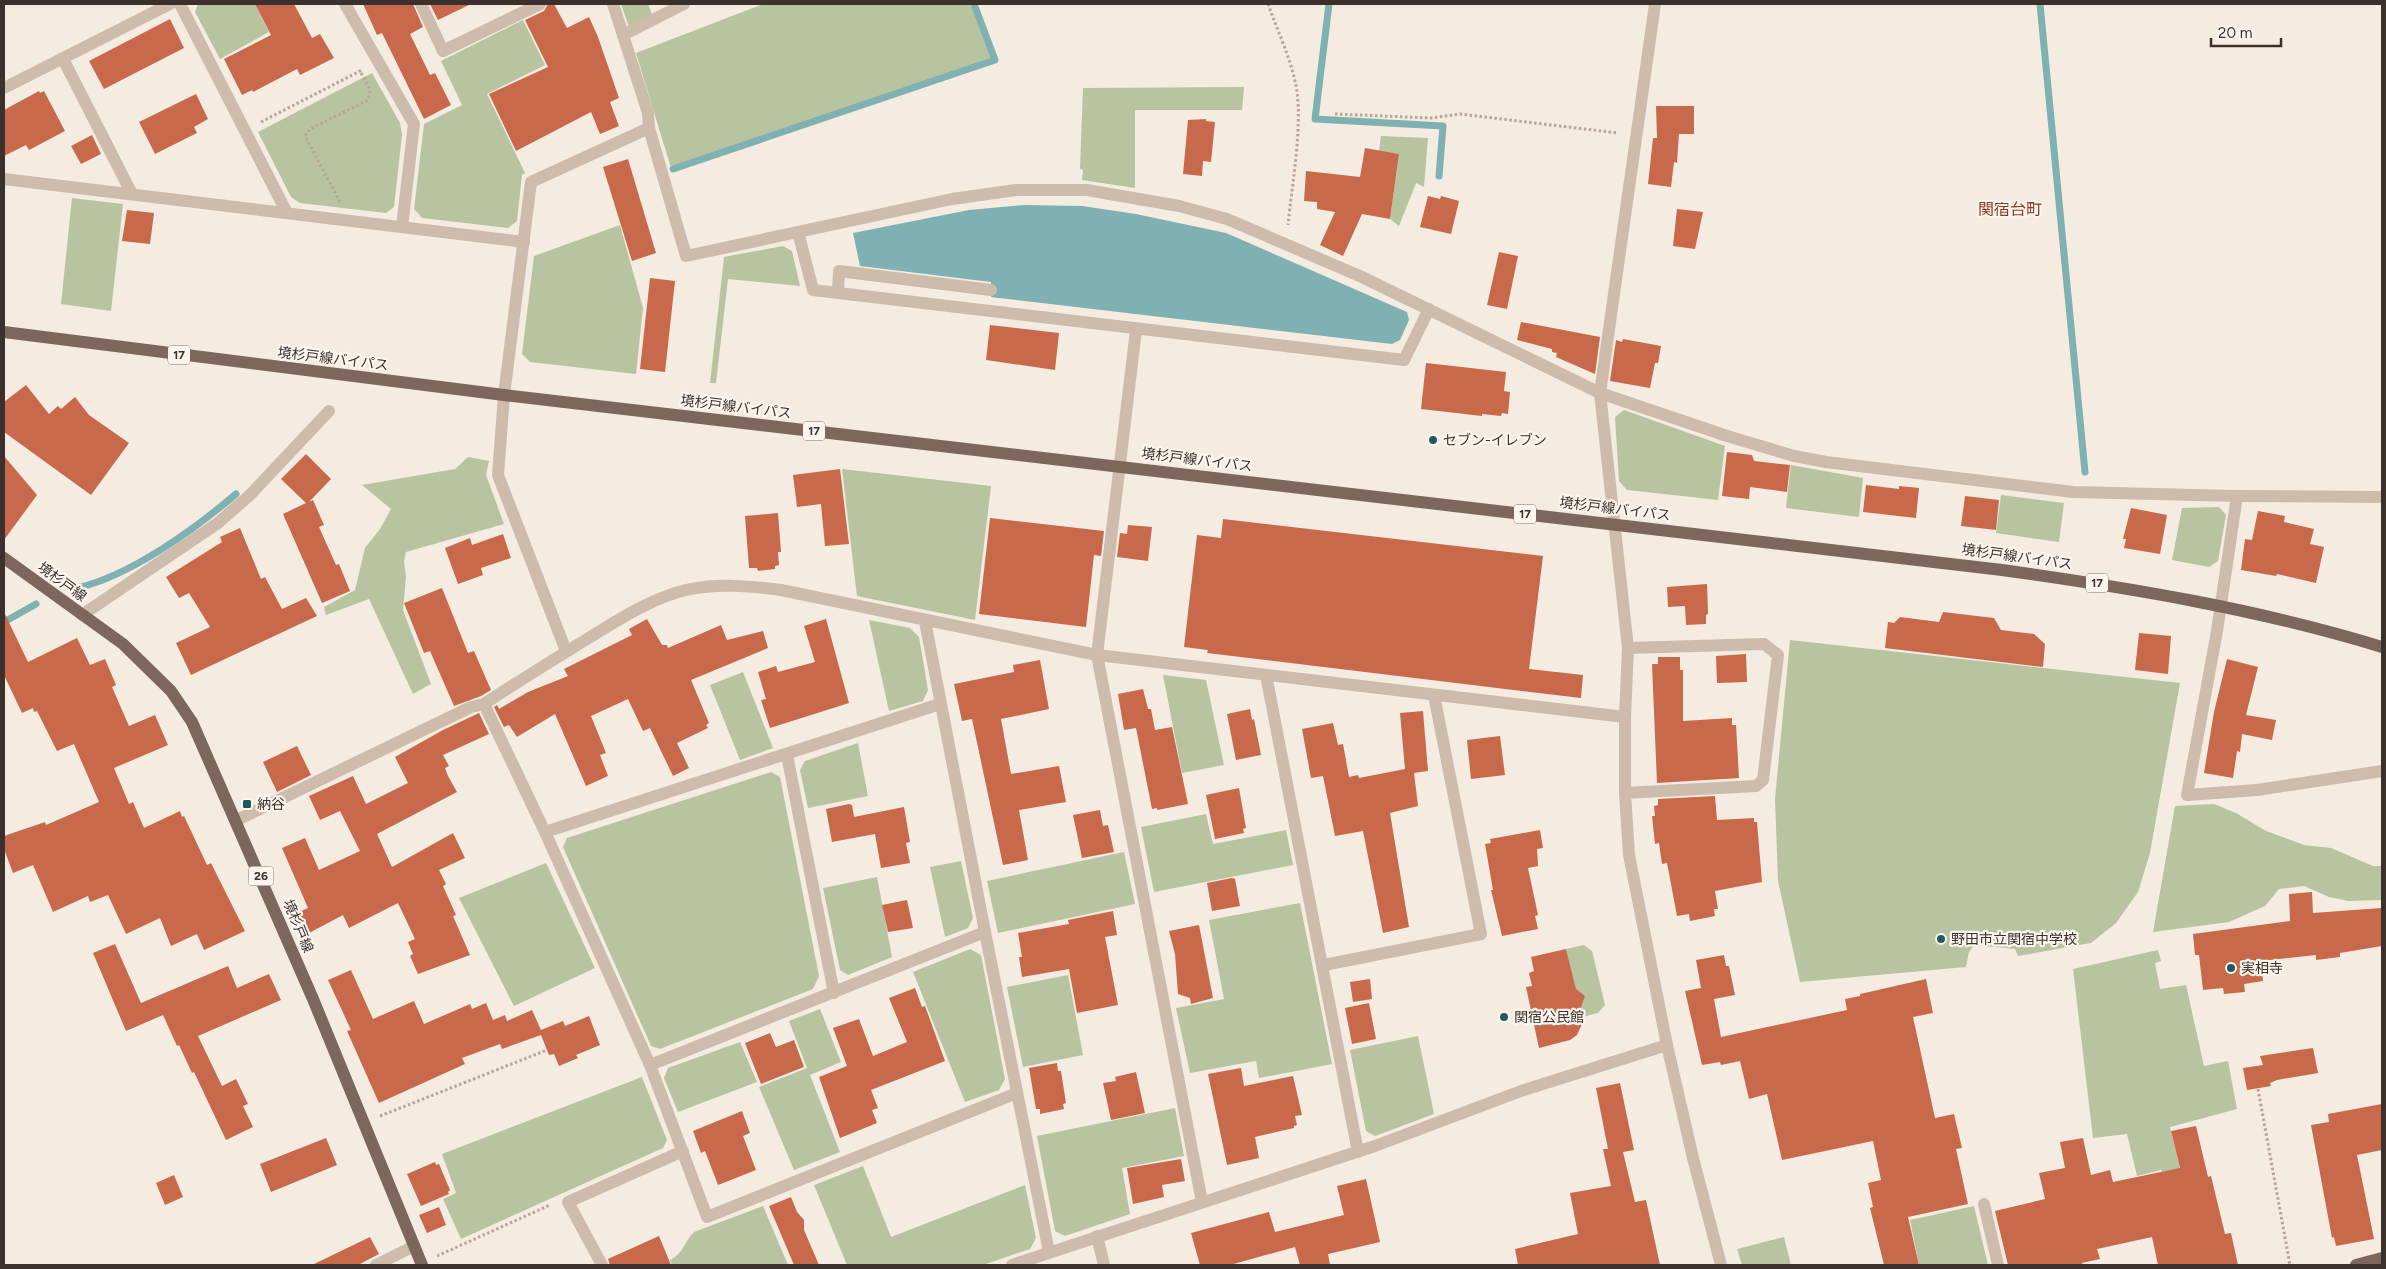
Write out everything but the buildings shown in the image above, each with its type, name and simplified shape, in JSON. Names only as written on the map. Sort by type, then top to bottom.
[{"type":"main road","name":"境杉戸線バイパス","points":[[4,332],[504,395],[2002,570],[2134,588],[2290,622],[2382,648]]},
{"type":"main road","name":"境杉戸線","points":[[4,558],[123,644],[171,691],[192,722],[237,820],[313,999],[421,1264]]},
{"type":"main road","points":[[2356,1265],[2382,1258]]},
{"type":"street","points":[[4,88],[170,4]]},
{"type":"street","points":[[180,4],[287,213]]},
{"type":"street","points":[[345,4],[414,124],[402,227]]},
{"type":"street","points":[[421,4],[443,51],[524,7],[540,4]]},
{"type":"street","points":[[613,4],[648,113],[649,128],[686,256],[952,199],[1016,190],[1087,190],[1179,206],[1227,219],[1429,309],[1600,392],[1727,436],[1794,456],[1826,462],[2073,492],[2237,496],[2382,496]]},
{"type":"street","points":[[622,35],[684,4]]},
{"type":"street","points":[[1655,4],[1600,392],[1628,648],[1625,717],[1625,793],[1629,854],[1667,1045],[1693,1158],[1721,1265]]},
{"type":"street","points":[[63,59],[132,194]]},
{"type":"street","points":[[566,651],[498,475],[504,395],[531,182],[649,128]]},
{"type":"street","points":[[4,179],[524,242]]},
{"type":"street","points":[[798,232],[812,290],[838,294],[1404,360],[1429,309]]},
{"type":"street","points":[[838,294],[840,271],[991,290]]},
{"type":"street","points":[[1136,330],[1098,655],[1202,1202]]},
{"type":"street","points":[[82,614],[218,523],[250,495],[329,411]]},
{"type":"street","points":[[2237,496],[2221,606],[2187,795],[2257,790],[2382,770]]},
{"type":"street","points":[[237,820],[471,707],[484,704],[566,651],[622,618],[685,590],[713,587],[742,585],[781,590],[1098,655],[1625,717]]},
{"type":"street","points":[[925,621],[1049,1252]]},
{"type":"street","points":[[1625,793],[1756,786],[1763,780],[1766,769],[1778,655],[1764,644],[1628,648]]},
{"type":"street","points":[[1266,675],[1324,965],[1358,1152]]},
{"type":"street","points":[[1324,965],[1480,934],[1434,695]]},
{"type":"street","points":[[484,704],[545,832],[650,1066],[707,1217],[1017,1093]]},
{"type":"street","points":[[545,832],[940,704]]},
{"type":"street","points":[[787,755],[834,993]]},
{"type":"street","points":[[650,1066],[985,932]]},
{"type":"street","points":[[1012,1265],[1424,1130],[1521,1091],[1667,1045]]},
{"type":"street","points":[[602,1265],[568,1202],[682,1151]]},
{"type":"street","points":[[1984,1204],[1998,1265]]},
{"type":"street","points":[[1097,1236],[1104,1265]]},
{"type":"street","points":[[376,1265],[414,1246]]},
{"type":"path","points":[[1268,4],[1289,60],[1296,90],[1298,111],[1286,244]]},
{"type":"path","points":[[245,131],[378,62]]},
{"type":"path","points":[[339,220],[341,203],[305,136],[310,129],[368,100],[370,90],[360,71]]},
{"type":"path","points":[[1335,114],[1431,118],[1460,114],[1636,136]]},
{"type":"path","points":[[377,1118],[547,1050]]},
{"type":"path","points":[[2258,1088],[2290,1265]]},
{"type":"path","points":[[421,1264],[556,1202],[568,1202]]},
{"type":"green space","points":[[198,4],[255,4],[269,32],[220,59],[195,12]]},
{"type":"green space","points":[[621,4],[648,4],[652,14],[629,27]]},
{"type":"green space","points":[[763,4],[972,4],[992,59],[671,168],[636,53]]},
{"type":"green space","points":[[523,20],[545,65],[487,94],[525,173],[522,175],[517,221],[508,228],[422,218],[414,209],[424,124],[462,105],[441,61]]},
{"type":"green space","points":[[372,73],[400,123],[402,135],[394,207],[386,213],[300,203],[291,197],[258,132]]},
{"type":"green space","points":[[1244,87],[1242,110],[1135,110],[1135,188],[1082,180],[1083,170],[1080,169],[1083,88]]},
{"type":"green space","points":[[1381,136],[1428,138],[1424,187],[1416,183],[1399,226],[1390,219],[1399,154],[1379,151]]},
{"type":"green space","points":[[72,198],[123,204],[111,311],[61,304]]},
{"type":"green space","points":[[620,225],[643,308],[636,374],[530,362],[522,354],[534,256]]},
{"type":"green space","points":[[783,246],[792,251],[800,286],[728,279],[716,383],[710,383],[724,257]]},
{"type":"green space","points":[[1624,410],[1725,446],[1718,500],[1627,490],[1619,481],[1615,417]]},
{"type":"green space","points":[[468,457],[489,461],[486,475],[504,524],[406,552],[404,561],[406,577],[403,610],[431,684],[413,694],[369,599],[326,615],[324,607],[355,590],[365,548],[380,529],[391,509],[362,485],[455,469]]},
{"type":"green space","points":[[1791,465],[1863,478],[1859,517],[1786,508]]},
{"type":"green space","points":[[842,469],[991,486],[975,620],[857,596]]},
{"type":"green space","points":[[2001,495],[2064,503],[2059,542],[1996,533]]},
{"type":"green space","points":[[2219,507],[2226,515],[2218,561],[2209,567],[2172,560],[2182,508]]},
{"type":"green space","points":[[869,620],[910,628],[919,637],[928,690],[923,701],[889,711]]},
{"type":"green space","points":[[1790,640],[2180,683],[2150,853],[2138,892],[2116,923],[2091,943],[2018,956],[2015,949],[1974,945],[1969,952],[1966,967],[1800,982],[1778,881],[1775,799]]},
{"type":"green space","points":[[743,672],[773,748],[740,760],[710,685]]},
{"type":"green space","points":[[1163,675],[1206,680],[1224,765],[1182,773]]},
{"type":"green space","points":[[858,743],[868,796],[808,808],[800,770],[805,761]]},
{"type":"green space","points":[[771,772],[780,777],[819,976],[813,989],[660,1049],[651,1046],[563,847],[567,838]]},
{"type":"green space","points":[[2214,804],[2236,813],[2266,831],[2304,845],[2331,848],[2373,866],[2382,866],[2382,900],[2349,901],[2329,897],[2304,886],[2279,889],[2265,906],[2229,922],[2153,932],[2175,806]]},
{"type":"green space","points":[[1206,814],[1213,844],[1286,830],[1293,865],[1154,892],[1141,827]]},
{"type":"green space","points":[[1124,852],[1135,904],[998,933],[987,881]]},
{"type":"green space","points":[[961,861],[973,918],[968,928],[945,937],[930,867]]},
{"type":"green space","points":[[546,863],[595,968],[514,1006],[459,898]]},
{"type":"green space","points":[[877,877],[892,957],[848,975],[840,970],[823,888]]},
{"type":"green space","points":[[1300,903],[1332,1064],[1259,1078],[1256,1061],[1190,1073],[1176,1008],[1224,999],[1209,920]]},
{"type":"green space","points":[[1584,945],[1592,951],[1605,1005],[1598,1013],[1582,1017],[1566,949]]},
{"type":"green space","points":[[970,949],[981,955],[1005,1079],[999,1090],[965,1102],[913,972]]},
{"type":"green space","points":[[2158,950],[2161,961],[2155,963],[2160,989],[2186,985],[2204,1066],[2228,1061],[2237,1109],[2170,1127],[2184,1185],[2165,1180],[2161,1170],[2137,1176],[2127,1134],[2093,1138],[2073,969]]},
{"type":"green space","points":[[1068,975],[1083,1055],[1023,1067],[1007,987]]},
{"type":"green space","points":[[820,1009],[841,1062],[810,1075],[840,1152],[794,1170],[759,1087],[807,1068],[789,1021]]},
{"type":"green space","points":[[1418,1036],[1434,1114],[1375,1136],[1366,1131],[1350,1050]]},
{"type":"green space","points":[[740,1042],[757,1082],[678,1112],[664,1078],[668,1068]]},
{"type":"green space","points":[[642,1077],[667,1140],[663,1148],[461,1239],[443,1199],[456,1193],[442,1154]]},
{"type":"green space","points":[[1175,1108],[1184,1156],[1122,1168],[1130,1214],[1065,1236],[1055,1231],[1037,1136]]},
{"type":"green space","points":[[863,1166],[891,1237],[1025,1185],[1036,1238],[1030,1249],[983,1265],[847,1265],[814,1185]]},
{"type":"green space","points":[[763,1206],[788,1265],[672,1265],[670,1260],[681,1251],[694,1232]]},
{"type":"green space","points":[[1974,1206],[1988,1265],[1919,1265],[1910,1220]]},
{"type":"green space","points":[[1784,1237],[1791,1265],[1742,1265],[1737,1249]]},
{"type":"water","points":[[1024,205],[1082,206],[1136,214],[1226,233],[1407,312],[1409,320],[1400,340],[1392,344],[991,297],[991,282],[860,266],[853,233],[969,210]]},
{"type":"waterway","points":[[673,169],[995,60],[974,4]]},
{"type":"waterway","points":[[1329,4],[1315,119],[1443,126],[1439,176]]},
{"type":"waterway","points":[[2040,4],[2085,472]]},
{"type":"waterway","points":[[77,588],[118,573],[161,550],[236,494]]},
{"type":"waterway","points":[[4,622],[36,604]]},
{"type":"place","name":"セブン-イレブン","points":[[1433,440]]},
{"type":"place","name":"納谷","points":[[247,804]]},
{"type":"place","name":"野田市立関宿中学校","points":[[1941,939]]},
{"type":"place","name":"実相寺","points":[[2231,968]]},
{"type":"place","name":"関宿公民館","points":[[1504,1017]]},
{"type":"district","name":"関宿台町","points":[[2010,209]]}]
